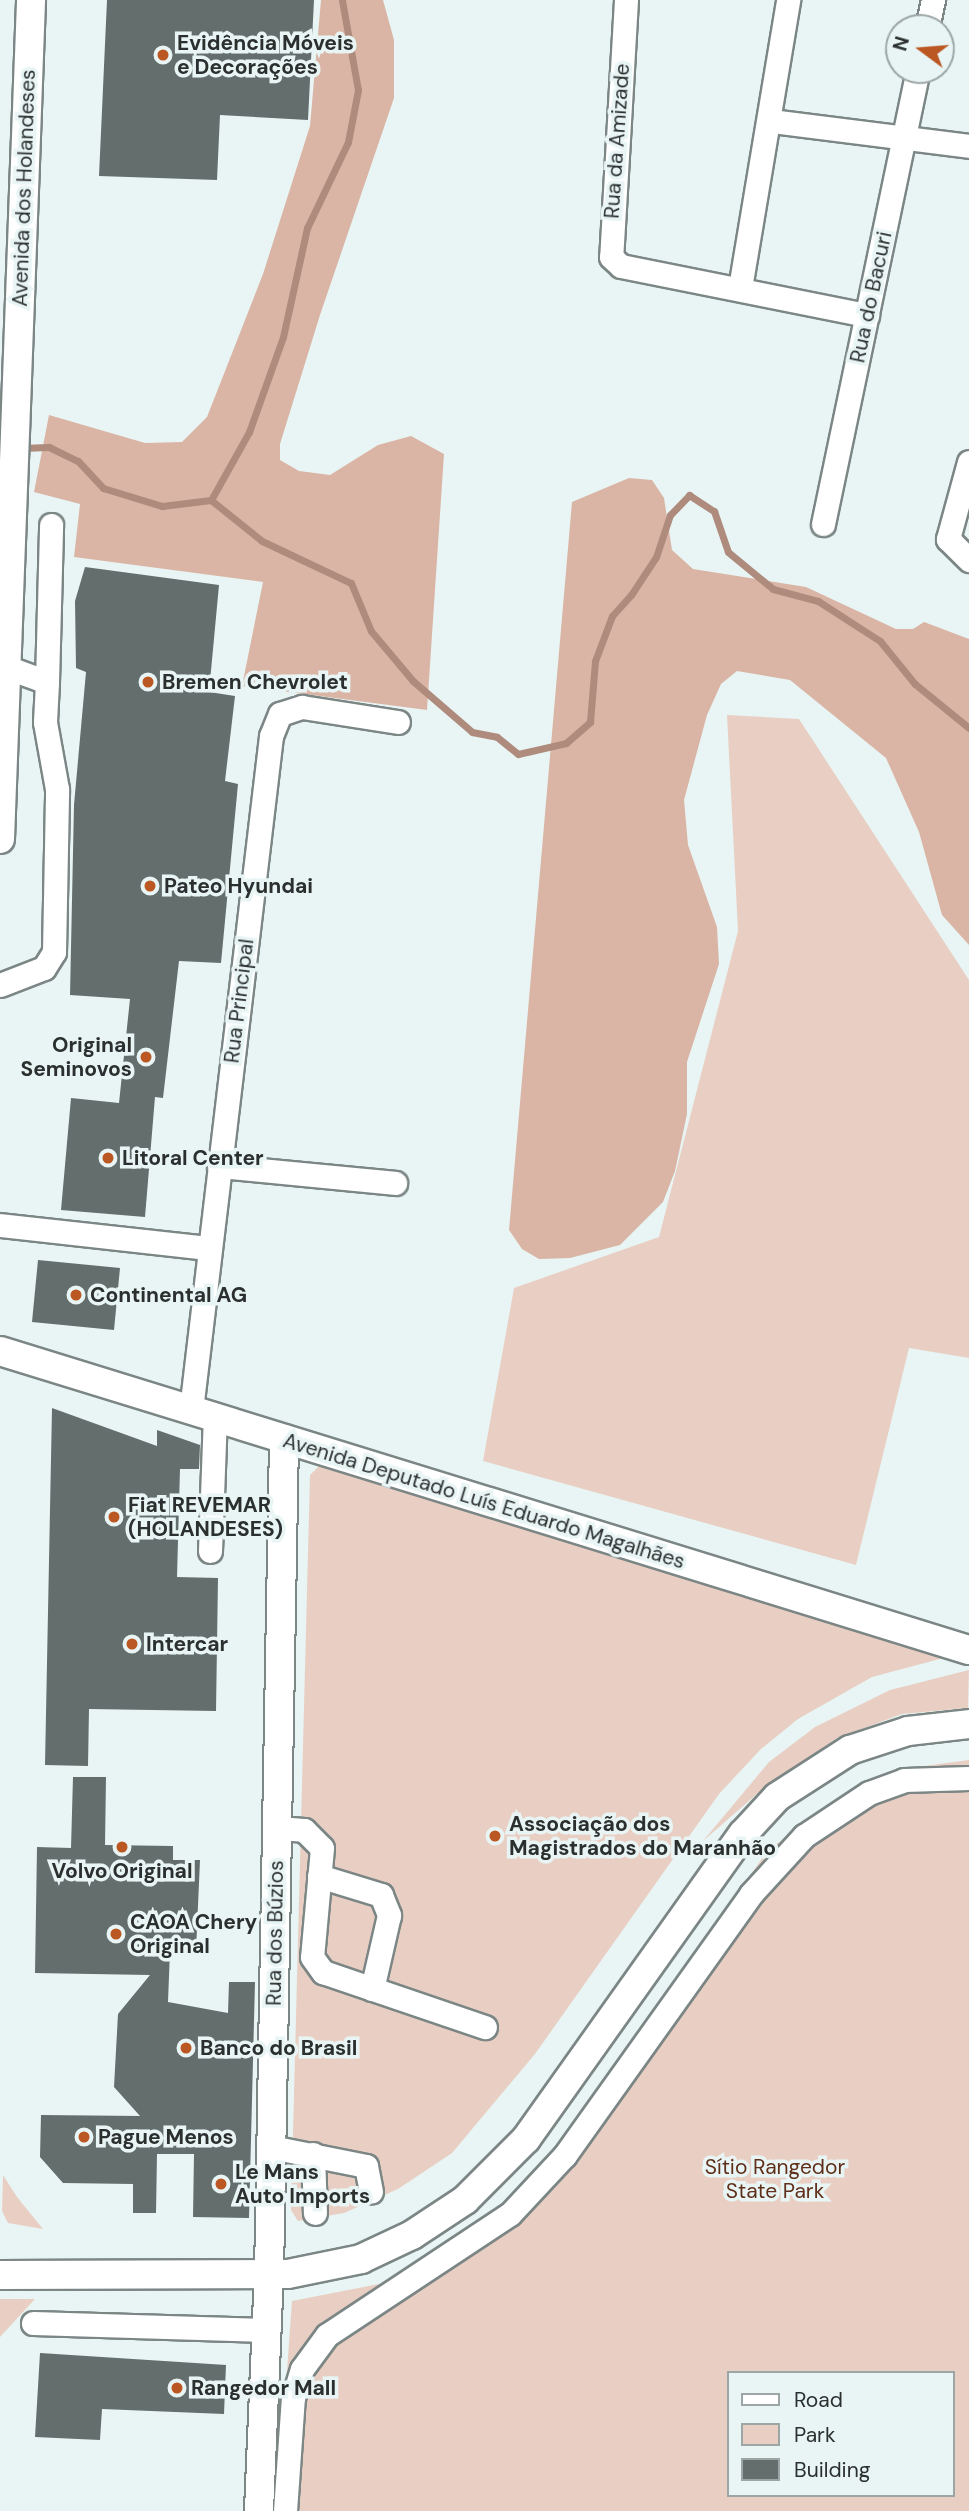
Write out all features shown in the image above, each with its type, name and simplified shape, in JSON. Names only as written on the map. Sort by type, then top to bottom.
[{"type":"main road","name":"Avenida dos Holandeses","points":[[0,839],[31,0]]},
{"type":"main road","name":"Avenida Deputado Luís Eduardo Magalhães","points":[[0,1351],[969,1650]]},
{"type":"main road","name":"Rua dos Búzios","points":[[259,2511],[269,2275],[284,1439]]},
{"type":"main road","points":[[0,2275],[269,2275],[361,2259],[412,2235],[465,2200],[526,2139],[743,1834],[777,1797],[827,1761],[860,1746],[908,1731],[969,1724]]},
{"type":"street","name":"Rua da Amizade","points":[[626,0],[611,257],[632,269],[740,288]]},
{"type":"street","points":[[788,0],[772,121],[740,288],[867,315]]},
{"type":"street","name":"Rua do Bacuri","points":[[823,524],[915,84]]},
{"type":"street","points":[[772,121],[904,140],[969,146]]},
{"type":"street","points":[[968,473],[948,539],[969,561]]},
{"type":"street","points":[[0,985],[44,968],[54,952],[57,789],[45,722],[51,525]]},
{"type":"street","points":[[6,667],[47,682]]},
{"type":"street","name":"Rua Principal","points":[[210,1551],[203,1414],[208,1248],[275,722],[280,714],[302,707],[398,722]]},
{"type":"street","points":[[219,1166],[395,1182]]},
{"type":"street","points":[[0,1225],[208,1248]]},
{"type":"street","points":[[285,2511],[293,2398],[302,2369],[327,2334],[510,2214],[565,2155],[751,1894],[804,1836],[869,1793],[904,1780],[969,1778]]},
{"type":"street","points":[[277,1828],[304,1830],[321,1848],[312,1957],[323,1972],[485,2026]]},
{"type":"street","points":[[319,1876],[381,1895],[389,1915],[372,1989]]},
{"type":"street","points":[[271,2147],[366,2166],[371,2192]]},
{"type":"street","points":[[313,2154],[316,2213]]},
{"type":"street","points":[[33,2323],[266,2330]]},
{"type":"green space","points":[[727,715],[799,719],[969,980],[969,1358],[909,1348],[856,1565],[483,1461],[514,1288],[659,1237],[738,931]]},
{"type":"green space","name":"Associação dos Magistrados do Maranhão","points":[[323,1462],[951,1656],[872,1677],[798,1719],[761,1749],[719,1794],[535,2054],[452,2153],[398,2189],[344,2213],[298,2221],[291,2210],[310,1475]]},
{"type":"green space","points":[[969,1670],[968,1708],[902,1714],[837,1738],[758,1793],[703,1841],[769,1762],[815,1727],[890,1690]]},
{"type":"green space","name":"Sítio Rangedor State Park","points":[[969,1760],[969,2511],[277,2511],[292,2301],[394,2281],[504,2213],[541,2173],[768,1850],[860,1785],[909,1768]]},
{"type":"green space","points":[[3,2175],[43,2229],[8,2223],[2,2211]]},
{"type":"green space","points":[[0,2299],[35,2299],[0,2337]]},
{"type":"shaded area","points":[[321,0],[383,0],[394,40],[394,98],[320,315],[280,444],[280,460],[299,471],[330,475],[378,445],[411,436],[444,454],[427,710],[242,686],[263,582],[74,557],[80,504],[34,492],[49,415],[145,443],[182,442],[207,417],[263,274],[310,126]]},
{"type":"shaded area","points":[[629,478],[652,480],[664,498],[672,550],[693,569],[806,587],[896,629],[913,629],[924,622],[969,639],[969,945],[942,915],[919,832],[886,758],[790,680],[737,671],[721,684],[707,715],[684,800],[688,845],[717,927],[719,964],[687,1062],[687,1114],[675,1171],[663,1202],[620,1245],[570,1258],[539,1259],[522,1249],[509,1230],[572,502]]},
{"type":"building","points":[[107,0],[314,0],[308,120],[220,115],[217,180],[99,176]]},
{"type":"building","points":[[85,567],[219,585],[209,692],[235,696],[225,781],[238,784],[221,963],[179,961],[163,1098],[155,1097],[145,1217],[61,1210],[71,1098],[119,1103],[130,999],[70,995],[74,805],[86,672],[76,668],[75,601]]},
{"type":"building","name":"Continental AG","points":[[38,1260],[120,1268],[114,1330],[32,1322]]},
{"type":"building","points":[[52,1408],[157,1446],[157,1430],[200,1445],[199,1469],[180,1469],[177,1577],[218,1578],[216,1711],[89,1709],[88,1766],[45,1765]]},
{"type":"building","points":[[73,1777],[106,1777],[105,1845],[173,1846],[173,1860],[200,1860],[196,1951],[170,1951],[168,2002],[228,2013],[229,1982],[255,1982],[249,2218],[193,2217],[194,2154],[157,2154],[156,2213],[133,2213],[133,2184],[63,2183],[40,2157],[41,2115],[140,2116],[114,2087],[118,2014],[150,1975],[35,1973],[37,1847],[71,1848]]},
{"type":"building","points":[[40,2353],[226,2365],[224,2414],[102,2409],[100,2440],[35,2437]]},
{"type":"waterway","points":[[21,448],[49,447],[78,461],[103,488],[162,506],[211,500],[249,432],[283,337],[307,228],[348,142],[358,90],[342,0]]},
{"type":"waterway","points":[[211,500],[262,541],[351,583],[371,631],[413,681],[472,732],[497,737],[518,754],[566,743],[590,722],[595,661],[612,616],[631,595],[656,557],[670,515],[689,495],[714,511],[728,552],[773,589],[818,601],[880,641],[915,684],[969,728]]},
{"type":"place","name":"Evidência Móveis e Decorações","points":[[163,55]]},
{"type":"place","name":"Bremen Chevrolet","points":[[148,682]]},
{"type":"place","name":"Pateo Hyundai","points":[[150,886]]},
{"type":"place","name":"Original Seminovos","points":[[146,1057]]},
{"type":"place","name":"Litoral Center","points":[[108,1158]]},
{"type":"place","name":"Continental AG","points":[[76,1295]]},
{"type":"place","name":"Fiat REVEMAR (HOLANDESES)","points":[[114,1517]]},
{"type":"place","name":"Intercar","points":[[132,1644]]},
{"type":"place","name":"Associação dos Magistrados do Maranhão","points":[[495,1836]]},
{"type":"place","name":"Volvo Original","points":[[122,1847]]},
{"type":"place","name":"CAOA Chery Original","points":[[116,1934]]},
{"type":"place","name":"Banco do Brasil","points":[[186,2048]]},
{"type":"place","name":"Pague Menos","points":[[84,2137]]},
{"type":"place","name":"Le Mans Auto Imports","points":[[221,2184]]},
{"type":"place","name":"Rangedor Mall","points":[[177,2388]]}]
